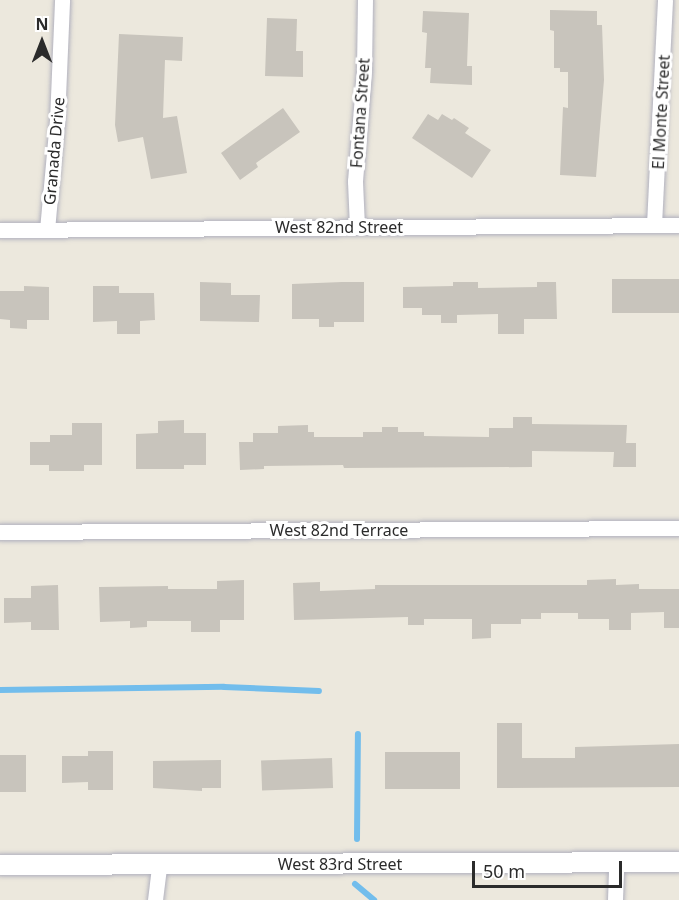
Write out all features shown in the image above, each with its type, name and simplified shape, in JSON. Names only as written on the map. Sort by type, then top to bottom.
[{"type":"street","name":"Granada Drive","points":[[47,230],[57,121],[62,0]]},
{"type":"street","name":"Fontana Street","points":[[357,227],[355,181],[364,71],[365,0]]},
{"type":"street","name":"El Monte Street","points":[[654,225],[665,0]]},
{"type":"street","name":"West 82nd Street","points":[[0,230],[679,225]]},
{"type":"street","name":"West 82nd Terrace","points":[[0,532],[679,528]]},
{"type":"street","name":"West 83rd Street","points":[[0,865],[159,866],[679,861]]},
{"type":"street","points":[[615,900],[616,862]]},
{"type":"street","points":[[155,900],[159,866]]},
{"type":"building","points":[[550,10],[597,11],[597,25],[602,25],[604,80],[596,177],[560,175],[563,107],[568,108],[568,72],[560,72],[560,68],[554,68],[554,31],[550,30]]},
{"type":"building","points":[[423,11],[469,13],[467,66],[472,66],[472,85],[430,83],[431,68],[425,68],[427,33],[422,32]]},
{"type":"building","points":[[267,18],[297,19],[296,51],[303,51],[303,77],[265,76]]},
{"type":"building","points":[[119,34],[183,37],[182,61],[165,60],[163,118],[177,116],[187,173],[151,179],[143,137],[118,142],[115,125]]},
{"type":"building","points":[[283,108],[300,132],[256,163],[258,167],[240,180],[221,153]]},
{"type":"building","points":[[428,114],[438,120],[442,114],[452,120],[454,118],[469,128],[465,133],[491,150],[472,178],[412,138]]},
{"type":"building","points":[[612,279],[679,279],[679,313],[612,313]]},
{"type":"building","points":[[200,282],[231,283],[231,295],[260,295],[259,322],[200,321]]},
{"type":"building","points":[[364,282],[364,322],[334,322],[334,327],[319,327],[319,319],[292,319],[292,284]]},
{"type":"building","points":[[453,282],[478,282],[478,288],[537,287],[537,282],[556,282],[557,319],[524,319],[524,334],[498,334],[498,314],[457,315],[457,323],[441,323],[441,315],[422,315],[422,308],[403,308],[403,287],[453,286]]},
{"type":"building","points":[[24,286],[49,287],[49,320],[27,320],[27,329],[10,328],[10,320],[0,319],[0,291],[24,291]]},
{"type":"building","points":[[93,286],[119,286],[119,293],[154,293],[155,320],[140,321],[140,334],[117,334],[117,321],[93,322]]},
{"type":"building","points":[[513,417],[532,417],[532,424],[627,425],[626,443],[636,443],[636,467],[613,467],[614,452],[532,451],[532,467],[344,468],[343,465],[264,466],[264,469],[240,470],[239,442],[253,442],[253,433],[278,433],[278,426],[308,425],[308,432],[314,432],[314,437],[363,437],[363,432],[382,432],[382,427],[398,427],[398,432],[424,432],[424,436],[489,437],[489,428],[513,428]]},
{"type":"building","points":[[184,420],[184,433],[206,433],[206,465],[184,465],[184,469],[136,469],[136,434],[158,433],[158,421]]},
{"type":"building","points":[[72,423],[102,423],[102,465],[84,465],[84,471],[49,471],[49,465],[30,465],[30,442],[50,442],[50,435],[72,435]]},
{"type":"building","points":[[616,579],[616,585],[639,584],[639,589],[679,589],[679,628],[664,628],[664,612],[631,613],[631,630],[609,630],[609,619],[578,619],[578,613],[541,613],[541,619],[521,619],[521,624],[491,624],[491,638],[472,639],[472,619],[424,619],[424,625],[408,625],[408,617],[294,620],[293,583],[320,582],[320,591],[375,589],[375,585],[587,585],[587,580]]},
{"type":"building","points":[[244,580],[244,620],[220,620],[220,632],[191,632],[191,621],[147,621],[147,627],[130,628],[130,621],[100,622],[99,587],[168,586],[168,589],[217,589],[217,581]]},
{"type":"building","points":[[58,585],[59,630],[31,630],[31,622],[4,623],[4,598],[31,598],[31,586]]},
{"type":"building","points":[[497,723],[522,723],[522,758],[575,758],[575,747],[679,744],[679,787],[497,788]]},
{"type":"building","points":[[88,751],[113,751],[113,790],[88,790],[88,782],[62,783],[62,756],[88,756]]},
{"type":"building","points":[[385,752],[460,752],[460,789],[385,789]]},
{"type":"building","points":[[0,755],[26,755],[26,792],[0,792]]},
{"type":"building","points":[[332,758],[333,788],[262,790],[261,760]]},
{"type":"building","points":[[221,760],[221,788],[202,788],[202,791],[153,788],[153,761]]},
{"type":"waterway","points":[[0,690],[224,687],[319,691]]},
{"type":"waterway","points":[[357,839],[358,734]]},
{"type":"waterway","points":[[355,884],[374,900]]}]
